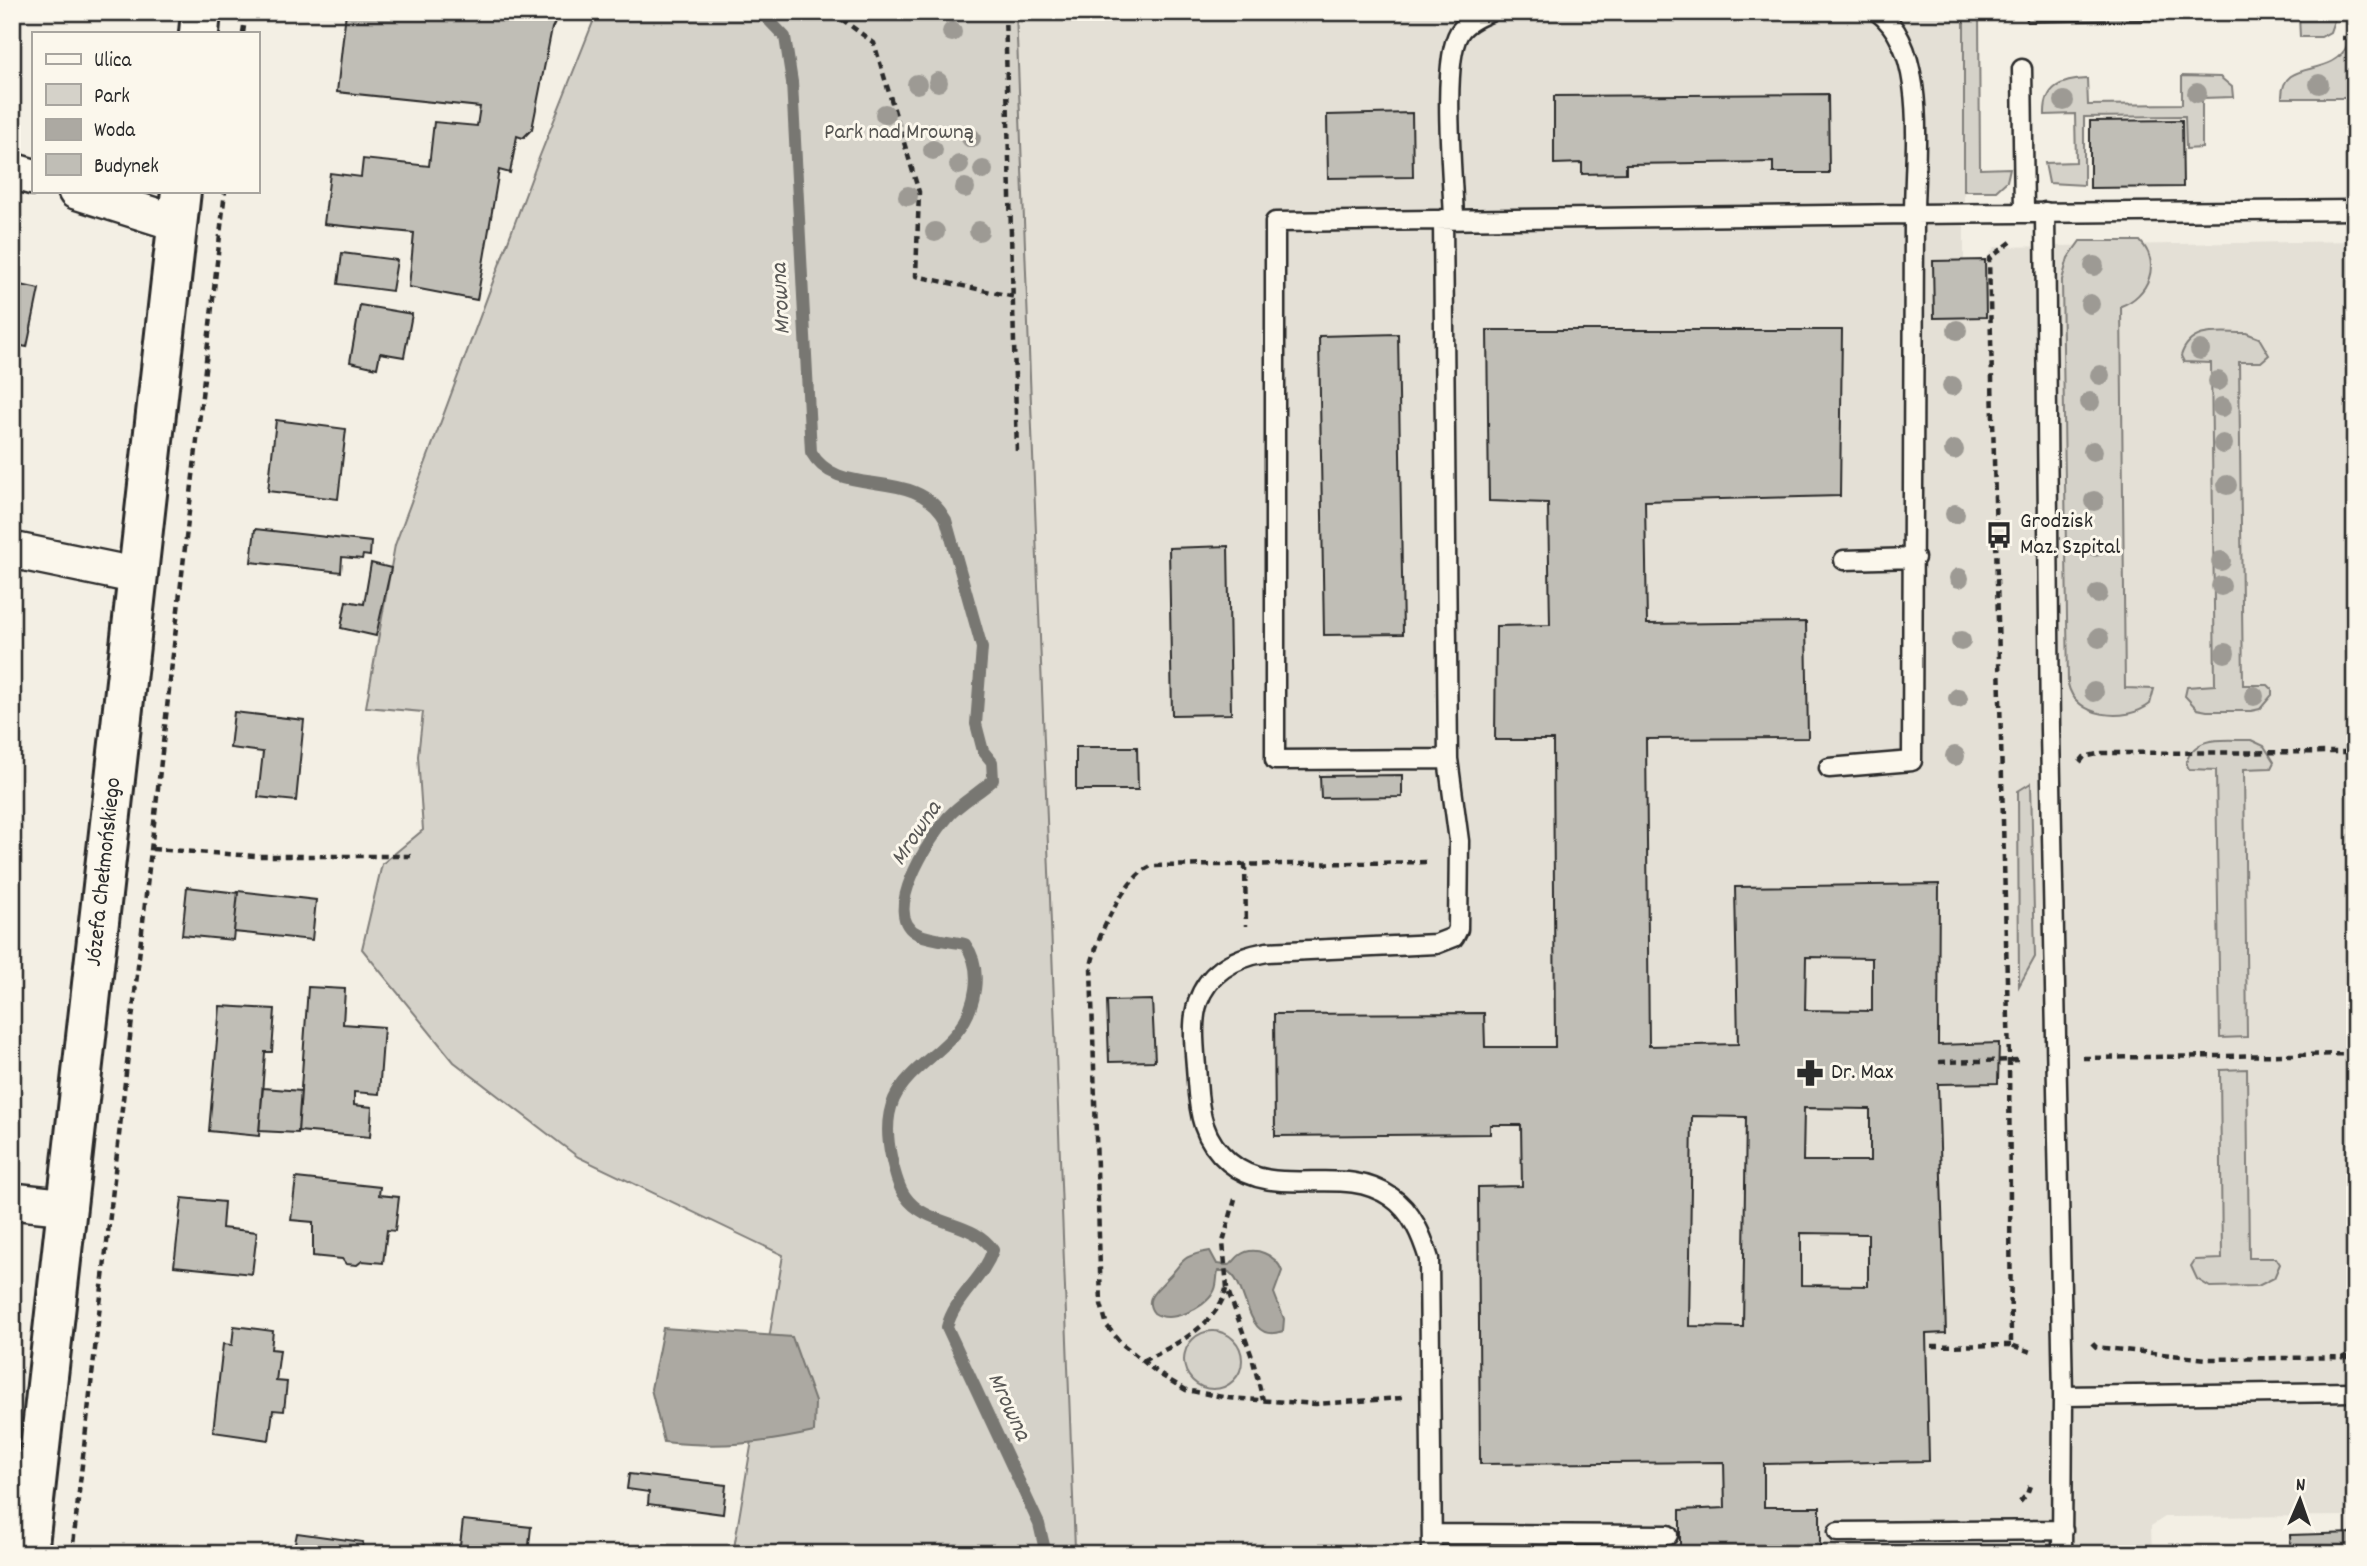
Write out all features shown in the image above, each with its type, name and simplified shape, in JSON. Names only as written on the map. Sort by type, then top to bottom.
[{"type":"street","points":[[199,32],[201,12]]},
{"type":"street","points":[[12,171],[32,177]]},
{"type":"street","points":[[82,192],[179,207]]},
{"type":"street","name":"Józefa Chełmońskiego","points":[[28,1554],[179,207]]},
{"type":"street","points":[[12,550],[138,576]]},
{"type":"street","points":[[12,1201],[68,1207]]},
{"type":"lane","points":[[1432,1554],[1429,1259],[1421,1234],[1408,1213],[1391,1197],[1357,1184],[1273,1183],[1244,1175],[1218,1153],[1204,1132],[1198,1101],[1196,1026],[1197,1003],[1208,982],[1228,964],[1246,955],[1267,951],[1446,942],[1458,929],[1459,861],[1448,759],[1448,219],[1451,87],[1453,55],[1459,33],[1478,16],[1490,12]]},
{"type":"lane","points":[[1829,768],[1912,761],[1916,558],[1914,75],[1904,44],[1878,12]]},
{"type":"lane","points":[[2022,69],[2024,211]]},
{"type":"lane","points":[[1448,759],[1275,760],[1275,222],[2024,211],[2355,210]]},
{"type":"lane","points":[[2045,212],[2050,758],[2063,1396],[2062,1554]]},
{"type":"lane","points":[[1844,560],[1916,558]]},
{"type":"lane","points":[[2063,1396],[2355,1392]]},
{"type":"lane","points":[[1838,1532],[2063,1530]]},
{"type":"lane","points":[[1432,1534],[1668,1535]]},
{"type":"path","points":[[243,32],[246,12]]},
{"type":"path","points":[[832,12],[874,43],[919,192],[916,276],[1015,297]]},
{"type":"path","points":[[1004,12],[1015,297],[1017,453]]},
{"type":"path","points":[[2342,38],[2355,38]]},
{"type":"path","points":[[72,1554],[225,192]]},
{"type":"path","points":[[2011,1345],[2009,1060],[1989,259],[2017,238]]},
{"type":"path","points":[[2074,772],[2084,757],[2102,753],[2355,751]]},
{"type":"path","points":[[152,849],[256,856],[415,856]]},
{"type":"path","points":[[1431,1398],[1316,1404],[1228,1398],[1186,1390],[1142,1361],[1107,1326],[1101,1304],[1091,966],[1098,941],[1130,883],[1140,871],[1151,866],[1459,861]]},
{"type":"path","points":[[1245,864],[1246,955]]},
{"type":"path","points":[[2077,1058],[2355,1054]]},
{"type":"path","points":[[1939,1062],[2019,1060]]},
{"type":"path","points":[[1244,1175],[1223,1242],[1224,1263],[1227,1289],[1252,1357],[1262,1400]]},
{"type":"path","points":[[1142,1361],[1182,1340],[1212,1315],[1223,1301],[1227,1289]]},
{"type":"path","points":[[2085,1335],[2096,1347],[2208,1359],[2355,1357]]},
{"type":"path","points":[[1932,1346],[2011,1345],[2031,1352],[2031,1365]]},
{"type":"path","points":[[2011,1508],[2028,1494],[2032,1480]]},
{"type":"shaded area","points":[[1016,12],[1964,12],[1964,260],[1985,260],[1995,247],[2355,241],[2355,1516],[2165,1517],[2151,1526],[2152,1554],[1078,1554],[1075,1549],[1046,841]]},
{"type":"green space","name":"Park nad Mrowną","points":[[597,12],[1016,12],[1075,1549],[1078,1554],[733,1554],[783,1255],[578,1157],[454,1062],[362,949],[382,864],[423,830],[418,756],[423,712],[366,707],[395,545],[539,158]]},
{"type":"green space","points":[[1964,12],[1979,12],[1980,169],[2010,168],[2007,181],[1996,191],[1964,191]]},
{"type":"green space","points":[[2283,12],[2337,12],[2330,32],[2321,37],[2300,37],[2299,16],[2283,16]]},
{"type":"green space","points":[[2355,43],[2355,98],[2282,98],[2284,85],[2290,77],[2331,62],[2341,55],[2348,44]]},
{"type":"green space","points":[[2182,76],[2220,77],[2232,87],[2233,97],[2202,98],[2202,148],[2186,149],[2185,116],[2084,117],[2084,185],[2049,183],[2045,163],[2076,162],[2075,114],[2045,115],[2045,105],[2051,91],[2062,83],[2087,79],[2088,105],[2182,104]]},
{"type":"green space","points":[[2080,241],[2140,241],[2150,259],[2151,269],[2145,287],[2121,306],[2125,688],[2154,689],[2150,704],[2128,714],[2103,714],[2091,710],[2080,704],[2068,684],[2062,280],[2068,258]]},
{"type":"green space","points":[[2217,332],[2246,333],[2259,338],[2269,355],[2261,362],[2239,362],[2243,685],[2268,685],[2272,689],[2272,695],[2260,709],[2207,711],[2197,709],[2185,696],[2187,687],[2215,685],[2211,363],[2184,362],[2181,356],[2185,346],[2199,336]]},
{"type":"green space","points":[[2251,740],[2264,746],[2274,762],[2271,768],[2244,769],[2247,1037],[2220,1038],[2216,770],[2189,769],[2186,763],[2190,753],[2204,743]]},
{"type":"green space","points":[[2031,783],[2035,957],[2019,986],[2018,791]]},
{"type":"green space","points":[[2247,1069],[2249,1258],[2276,1258],[2280,1264],[2274,1278],[2258,1286],[2210,1287],[2197,1279],[2191,1266],[2195,1260],[2222,1259],[2220,1070]]},
{"type":"green space","points":[[1207,1331],[1219,1331],[1229,1335],[1238,1344],[1242,1366],[1234,1381],[1219,1389],[1207,1389],[1197,1385],[1188,1376],[1184,1366],[1184,1354],[1188,1344],[1197,1335]]},
{"type":"water","points":[[1210,1251],[1217,1264],[1228,1265],[1240,1255],[1252,1251],[1264,1253],[1275,1260],[1282,1271],[1274,1293],[1284,1319],[1283,1331],[1270,1333],[1261,1330],[1254,1322],[1240,1287],[1227,1271],[1218,1271],[1213,1293],[1195,1309],[1169,1317],[1154,1313],[1150,1299],[1183,1261],[1192,1255]]},
{"type":"water","points":[[663,1328],[792,1337],[815,1402],[814,1432],[740,1444],[664,1442],[651,1389]]},
{"type":"building","points":[[346,12],[560,12],[552,28],[532,129],[523,138],[517,136],[510,173],[499,170],[477,300],[409,287],[414,233],[324,224],[330,173],[361,177],[363,159],[429,166],[434,122],[477,126],[480,107],[337,92]]},
{"type":"building","points":[[2026,12],[2282,12],[2282,18],[2027,22]]},
{"type":"building","points":[[1828,94],[1829,173],[1773,173],[1773,162],[1626,164],[1626,173],[1582,174],[1582,163],[1554,164],[1554,96]]},
{"type":"building","points":[[1412,113],[1413,177],[1328,178],[1327,115]]},
{"type":"building","points":[[2182,120],[2183,187],[2090,188],[2090,121]]},
{"type":"building","points":[[342,253],[397,260],[392,291],[338,284]]},
{"type":"building","points":[[1985,260],[1986,317],[1934,318],[1933,261]]},
{"type":"building","points":[[12,283],[39,289],[27,347],[12,344]]},
{"type":"building","points":[[360,305],[412,314],[404,357],[380,353],[377,368],[350,362]]},
{"type":"building","points":[[1487,330],[1842,330],[1840,496],[1645,501],[1647,624],[1806,622],[1808,738],[1646,739],[1649,1046],[1738,1044],[1735,887],[1939,884],[1938,1045],[1999,1043],[1998,1083],[1938,1084],[1946,1333],[1926,1334],[1929,1461],[1764,1464],[1764,1507],[1820,1507],[1820,1554],[1680,1554],[1680,1510],[1725,1508],[1724,1462],[1480,1464],[1478,1187],[1522,1186],[1521,1125],[1490,1125],[1490,1134],[1275,1136],[1274,1014],[1484,1013],[1485,1047],[1555,1047],[1553,740],[1495,740],[1496,626],[1550,625],[1548,503],[1489,501]],"holes":[[[1806,957],[1872,958],[1872,1011],[1805,1010]],[[1804,1108],[1870,1109],[1870,1161],[1803,1161]],[[1692,1116],[1746,1117],[1743,1327],[1689,1326]],[[1801,1233],[1868,1234],[1868,1286],[1801,1285]]]},
{"type":"building","points":[[1398,334],[1403,634],[1324,635],[1319,336]]},
{"type":"building","points":[[276,420],[346,429],[338,499],[268,491]]},
{"type":"building","points":[[255,529],[371,542],[370,556],[363,555],[362,559],[342,557],[341,572],[251,562]]},
{"type":"building","points":[[1228,546],[1231,714],[1172,715],[1169,548]]},
{"type":"building","points":[[371,563],[391,568],[376,636],[341,628],[346,601],[364,604]]},
{"type":"building","points":[[234,712],[304,720],[296,801],[258,797],[263,752],[230,748]]},
{"type":"building","points":[[1076,747],[1137,747],[1138,790],[1076,790]]},
{"type":"building","points":[[1402,775],[1402,797],[1321,798],[1320,776]]},
{"type":"building","points":[[187,887],[238,893],[233,940],[182,935]]},
{"type":"building","points":[[238,891],[316,900],[312,940],[234,932]]},
{"type":"building","points":[[308,987],[345,989],[343,1024],[384,1027],[379,1094],[354,1092],[354,1105],[372,1107],[370,1137],[298,1131]]},
{"type":"building","points":[[1152,1000],[1155,1061],[1109,1062],[1107,1001]]},
{"type":"building","points":[[220,1006],[275,1009],[272,1052],[265,1052],[259,1136],[209,1131]]},
{"type":"building","points":[[263,1088],[301,1091],[298,1133],[259,1131]]},
{"type":"building","points":[[296,1178],[380,1187],[379,1195],[399,1197],[395,1231],[387,1230],[383,1263],[362,1261],[357,1265],[346,1264],[342,1259],[313,1256],[313,1222],[291,1220]]},
{"type":"building","points":[[182,1198],[224,1202],[222,1228],[257,1232],[252,1274],[174,1266]]},
{"type":"building","points":[[234,1326],[273,1331],[271,1349],[280,1350],[276,1381],[287,1382],[284,1411],[273,1410],[269,1440],[213,1432],[223,1344],[232,1345]]},
{"type":"building","points":[[629,1474],[726,1485],[723,1514],[648,1504],[649,1492],[627,1489]]},
{"type":"building","points":[[463,1520],[531,1527],[528,1554],[459,1554]]},
{"type":"building","points":[[297,1533],[363,1542],[361,1554],[275,1554],[276,1550],[293,1553]]},
{"type":"building","points":[[2355,1533],[2355,1554],[2291,1554],[2290,1535]]},
{"type":"waterway","name":"Mrowna","points":[[761,12],[785,37],[792,82],[811,452],[824,467],[839,476],[915,492],[932,503],[946,520],[982,648],[976,724],[983,751],[992,762],[993,780],[958,807],[940,827],[912,877],[904,911],[907,925],[918,934],[965,944],[971,954],[976,977],[973,1001],[956,1033],[914,1072],[900,1089],[888,1120],[888,1134],[898,1182],[914,1206],[937,1219],[974,1233],[985,1240],[993,1250],[983,1270],[956,1306],[947,1327],[1039,1524],[1046,1554]]},
{"type":"place","name":"Grodzisk Maz. Szpital","points":[[1999,535]]},
{"type":"place","name":"Dr. Max","points":[[1810,1073]]}]
